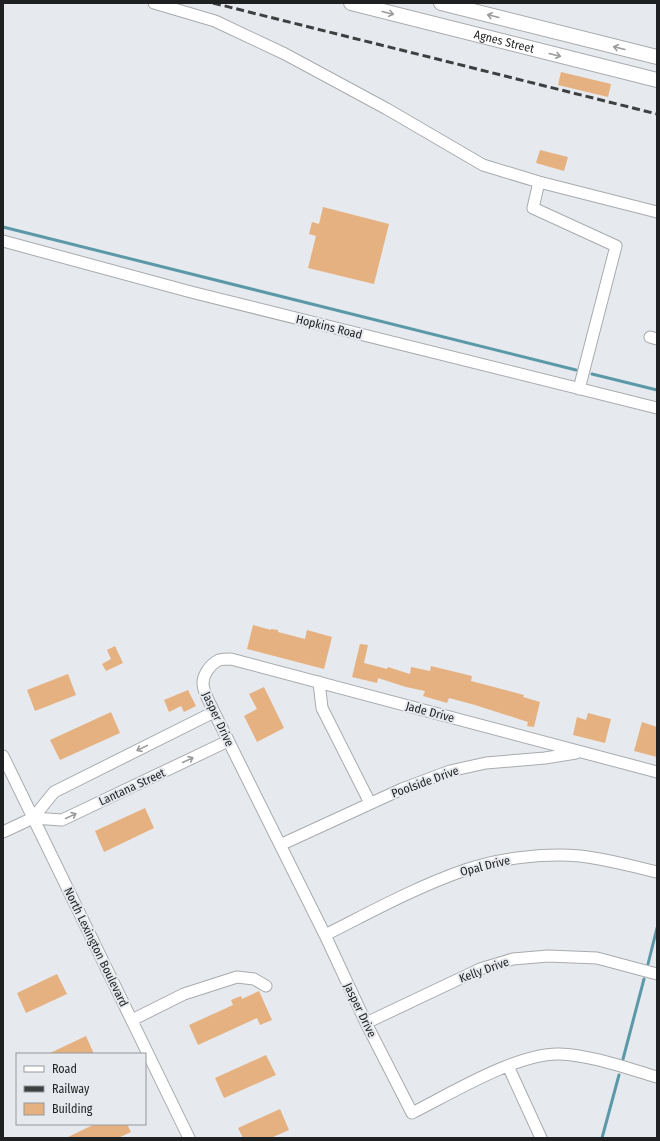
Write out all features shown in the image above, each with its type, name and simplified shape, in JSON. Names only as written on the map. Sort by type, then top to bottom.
[{"type":"main road","name":"Agnes Street","points":[[350,3],[657,80]]},
{"type":"main road","name":"Agnes Street","points":[[441,3],[657,57]]},
{"type":"street","points":[[154,3],[215,21],[285,54],[387,109],[483,165],[539,182],[657,212]]},
{"type":"street","points":[[539,182],[533,208],[616,246],[579,389]]},
{"type":"street","name":"Hopkins Road","points":[[3,241],[191,292],[657,408]]},
{"type":"street","name":"Jade Drive","points":[[207,671],[213,664],[220,660],[231,659],[657,772]]},
{"type":"street","name":"Jasper Drive","points":[[207,671],[203,681],[203,688],[214,712],[325,936],[366,1023],[412,1113],[508,1066],[535,1056],[558,1054],[584,1057],[657,1077]]},
{"type":"street","points":[[319,682],[322,708],[370,803]]},
{"type":"street","name":"Lantana Street","points":[[3,832],[33,818],[54,792],[214,712]]},
{"type":"street","name":"Lantana Street","points":[[33,818],[62,820],[228,741]]},
{"type":"street","name":"Poolside Drive","points":[[280,845],[402,788],[450,771],[486,763],[545,758],[581,752]]},
{"type":"street","name":"North Lexington Boulevard","points":[[3,756],[189,1138]]},
{"type":"street","name":"Opal Drive","points":[[325,936],[421,887],[466,869],[505,860],[542,856],[580,856],[657,872]]},
{"type":"street","name":"Kelly Drive","points":[[366,1023],[480,969],[512,959],[548,956],[597,958],[657,974]]},
{"type":"street","points":[[132,1020],[184,994],[237,977],[254,979],[266,986]]},
{"type":"street","points":[[508,1066],[541,1138]]},
{"type":"building","points":[[561,72],[611,84],[608,97],[558,85]]},
{"type":"building","points":[[540,150],[568,157],[564,171],[536,163]]},
{"type":"building","points":[[323,207],[389,224],[374,284],[308,268],[316,236],[309,234],[312,222],[319,224]]},
{"type":"building","points":[[253,625],[271,630],[278,630],[278,632],[305,639],[307,630],[332,637],[324,669],[247,649]]},
{"type":"building","points":[[360,644],[368,645],[364,663],[387,669],[388,667],[410,674],[411,667],[430,671],[431,666],[472,676],[471,681],[524,695],[523,697],[540,702],[534,727],[527,726],[528,722],[475,705],[449,698],[447,703],[423,696],[425,691],[406,687],[378,678],[377,683],[352,677]]},
{"type":"building","points":[[115,646],[123,663],[106,671],[102,664],[111,659],[107,650]]},
{"type":"building","points":[[68,674],[76,695],[35,711],[27,690]]},
{"type":"building","points":[[264,687],[284,728],[257,742],[244,716],[257,709],[249,694]]},
{"type":"building","points":[[188,690],[196,706],[184,712],[181,706],[169,712],[164,700]]},
{"type":"building","points":[[111,712],[120,733],[60,760],[50,740]]},
{"type":"building","points":[[588,713],[611,719],[605,743],[573,735],[577,717],[586,720]]},
{"type":"building","points":[[642,722],[657,727],[657,757],[634,751]]},
{"type":"building","points":[[145,808],[154,828],[104,852],[95,831]]},
{"type":"building","points":[[57,974],[67,994],[26,1013],[17,993]]},
{"type":"building","points":[[259,991],[272,1020],[260,1025],[257,1018],[198,1045],[189,1025],[233,1005],[231,1000],[241,996],[242,999]]},
{"type":"building","points":[[86,1036],[94,1053],[50,1053]]},
{"type":"building","points":[[266,1055],[276,1075],[224,1098],[215,1078]]},
{"type":"building","points":[[280,1109],[289,1130],[271,1138],[243,1138],[238,1128]]},
{"type":"building","points":[[93,1125],[128,1125],[131,1132],[118,1138],[66,1138]]},
{"type":"waterway","points":[[3,227],[576,370]]},
{"type":"waterway","points":[[592,374],[657,390]]},
{"type":"waterway","points":[[648,964],[657,928]]},
{"type":"waterway","points":[[623,1059],[644,979]]},
{"type":"waterway","points":[[602,1138],[619,1075]]},
{"type":"railway","points":[[213,3],[657,114]]}]
